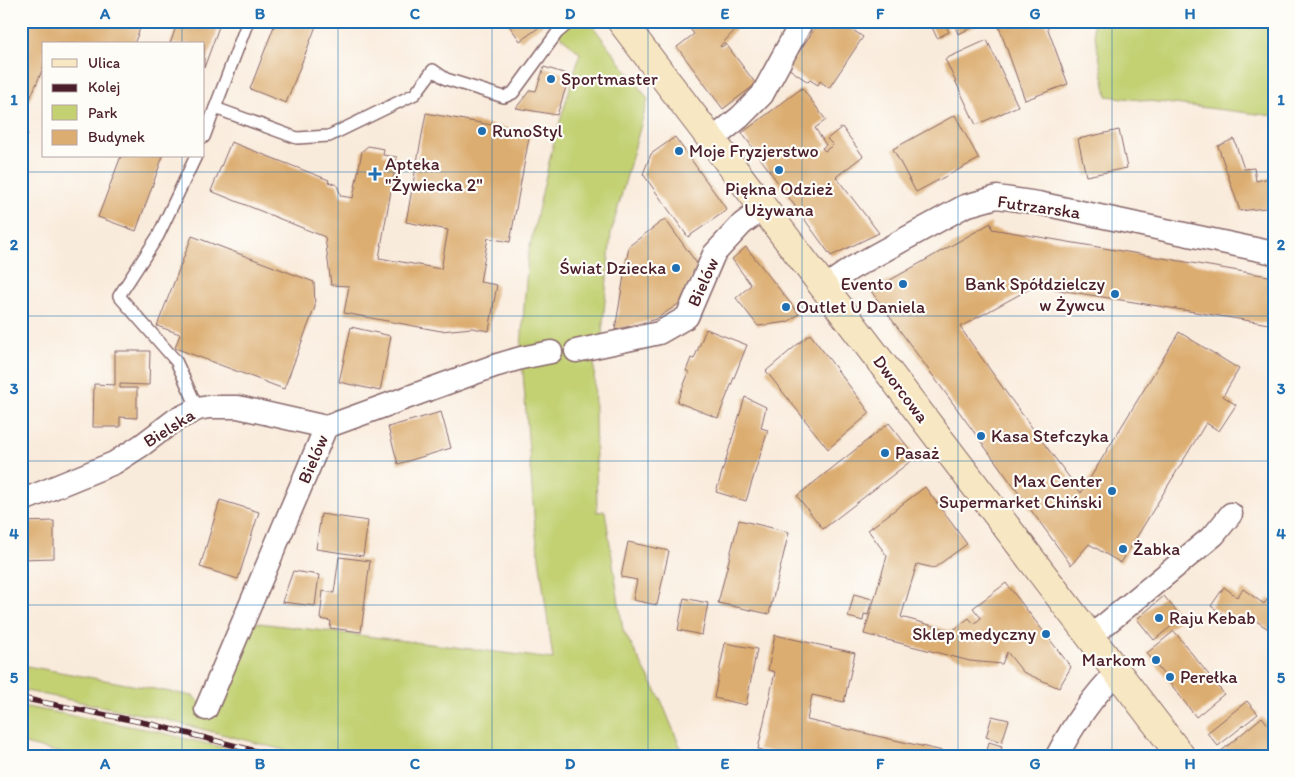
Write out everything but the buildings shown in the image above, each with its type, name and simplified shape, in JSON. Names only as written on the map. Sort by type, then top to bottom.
[{"type":"street","name":"Dworcowa","points":[[621,21],[1182,756]]},
{"type":"street","points":[[712,140],[740,117],[762,95],[802,21]]},
{"type":"street","name":"Futrzarska","points":[[824,288],[852,268],[965,206],[997,197],[1038,203],[1274,254]]},
{"type":"street","name":"Bielów","points":[[576,351],[659,333],[687,317],[714,254],[742,224],[763,208]]},
{"type":"street","name":"Bielów","points":[[206,709],[326,427],[494,366],[551,352]]},
{"type":"street","name":"Bielska","points":[[21,502],[114,462],[142,445],[175,420],[198,409],[238,407],[326,427]]},
{"type":"street","points":[[1090,637],[1214,535],[1231,514]]},
{"type":"street","points":[[1057,756],[1092,699],[1117,672]]},
{"type":"lane","points":[[205,134],[248,21]]},
{"type":"lane","points":[[215,108],[297,138],[328,136],[415,94],[433,70],[446,78],[504,97],[513,93],[557,33],[571,21]]},
{"type":"lane","points":[[195,158],[158,236],[119,296],[176,360],[198,409]]},
{"type":"green space","points":[[571,21],[589,21],[648,99],[611,233],[601,346],[594,365],[597,512],[605,511],[623,630],[661,700],[684,756],[307,756],[155,717],[21,690],[21,665],[193,696],[214,716],[251,622],[553,659],[535,528],[521,347],[528,255],[552,149],[580,53],[557,33]]},
{"type":"green space","points":[[1092,21],[1274,21],[1274,116],[1107,96]]},
{"type":"green space","points":[[21,706],[150,730],[258,756],[72,756],[21,743]]},
{"type":"railway","points":[[21,698],[151,724],[275,756]]},
{"type":"place","name":"Sportmaster","points":[[551,79]]},
{"type":"place","name":"RunoStyl","points":[[482,131]]},
{"type":"place","name":"Moje Fryzjerstwo","points":[[679,151]]},
{"type":"place","name":"Piękna Odzież Używana","points":[[779,170]]},
{"type":"place","name":"Apteka \"Żywiecka 2\"","points":[[375,174]]},
{"type":"place","name":"Świat Dziecka","points":[[676,268]]},
{"type":"place","name":"Evento","points":[[903,284]]},
{"type":"place","name":"Bank Spółdzielczy w Żywcu","points":[[1115,294]]},
{"type":"place","name":"Outlet U Daniela","points":[[786,307]]},
{"type":"place","name":"Kasa Stefczyka","points":[[981,436]]},
{"type":"place","name":"Pasaż","points":[[885,453]]},
{"type":"place","name":"Max Center Supermarket Chiński","points":[[1112,491]]},
{"type":"place","name":"Żabka","points":[[1123,549]]},
{"type":"place","name":"Raju Kebab","points":[[1159,618]]},
{"type":"place","name":"Sklep medyczny","points":[[1046,634]]},
{"type":"place","name":"Markom","points":[[1156,660]]},
{"type":"place","name":"Perełka","points":[[1170,677]]}]
